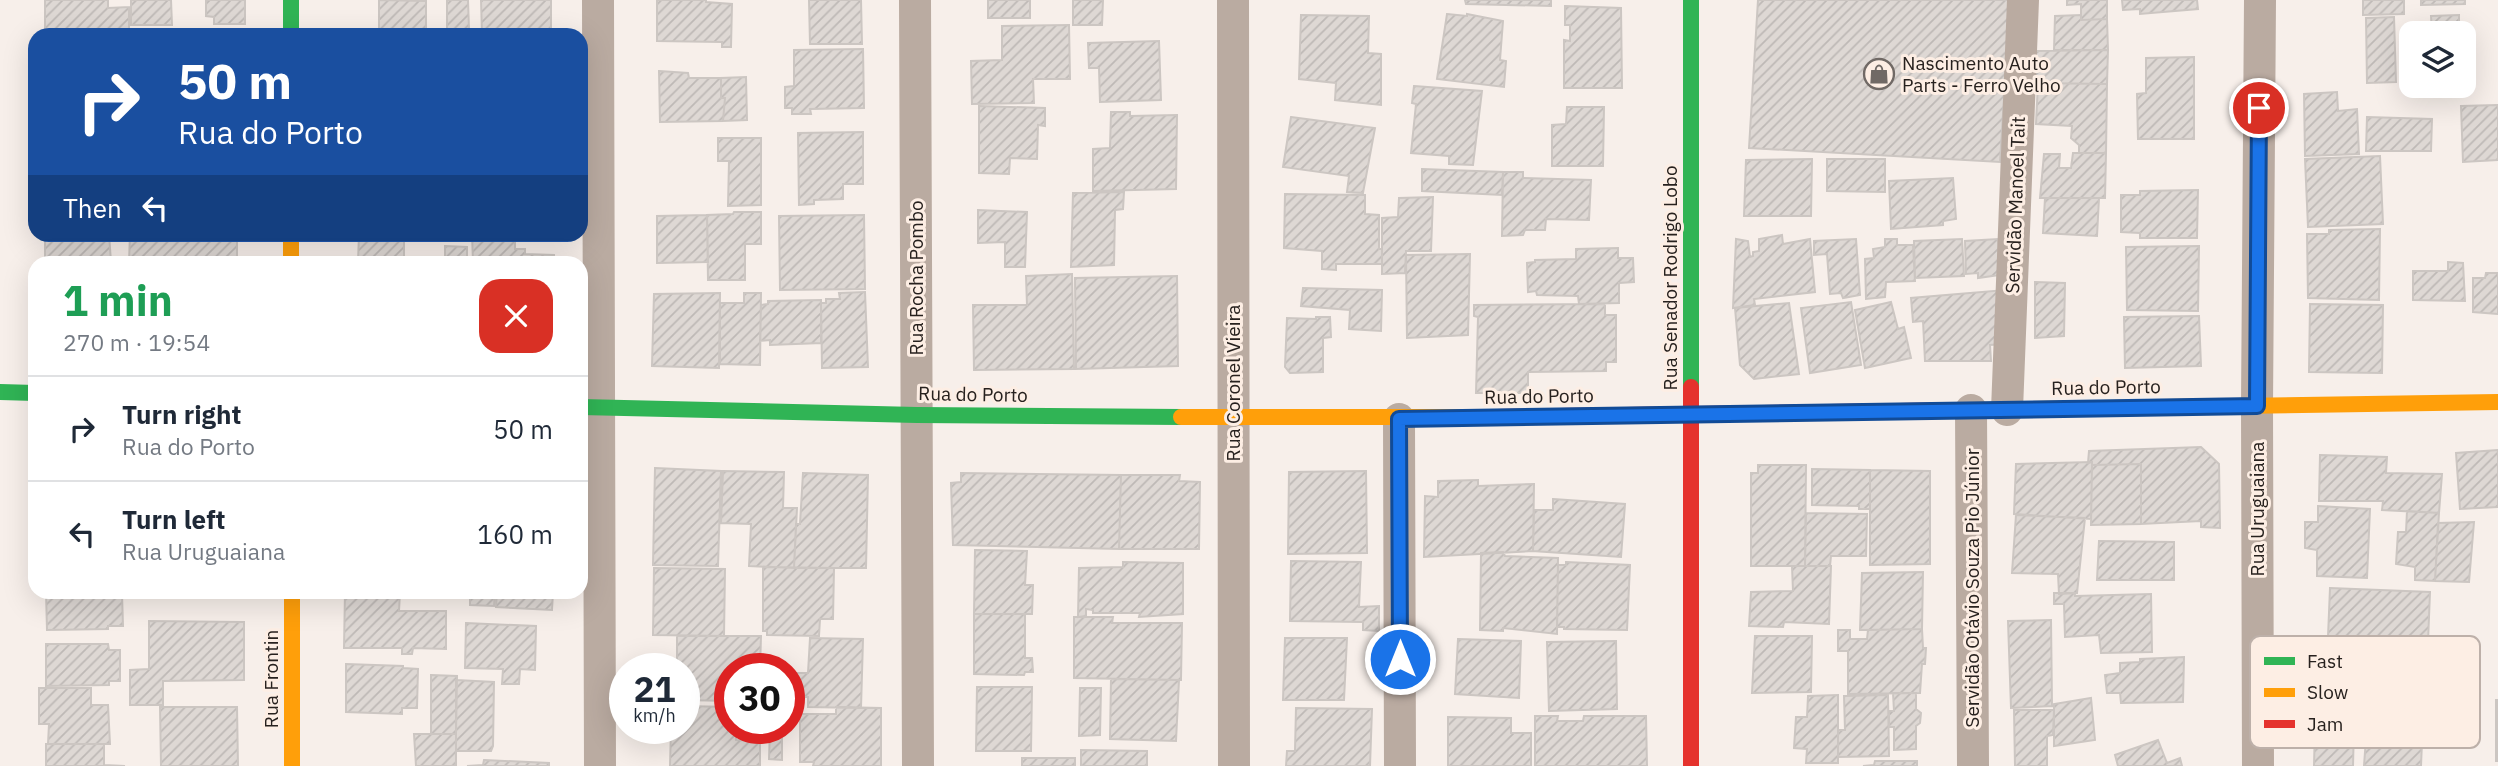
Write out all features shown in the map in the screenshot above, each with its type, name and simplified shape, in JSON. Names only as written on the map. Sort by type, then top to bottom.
[{"type":"street","points":[[291,0],[291,28]]},
{"type":"street","points":[[598,0],[590,407],[600,766]]},
{"type":"street","name":"Rua Rocha Pombo","points":[[915,0],[918,766]]},
{"type":"street","name":"Rua Coronel Vieira","points":[[1233,0],[1234,766]]},
{"type":"street","name":"Rua Senador Rodrigo Lobo","points":[[1691,0],[1691,766]]},
{"type":"street","name":"Servidão Manoel Tait","points":[[2007,410],[2023,0]]},
{"type":"street","name":"Rua Uruguaiana","points":[[2258,636],[2260,0]]},
{"type":"street","points":[[0,391],[28,393]]},
{"type":"street","name":"Rua do Porto","points":[[590,407],[917,415],[1399,419],[2498,402]]},
{"type":"street","name":"Servidão Otávio Souza Pio Júnior","points":[[1971,410],[1973,766]]},
{"type":"street","points":[[1399,419],[1400,766]]},
{"type":"street","name":"Rua Frontin","points":[[292,599],[292,766]]},
{"type":"street","name":"Rua Uruguaiana","points":[[2258,748],[2258,766]]},
{"type":"building","points":[[45,0],[108,0],[108,8],[129,7],[129,28],[45,28]]},
{"type":"building","points":[[131,0],[171,0],[172,25],[131,25]]},
{"type":"building","points":[[206,0],[245,0],[245,24],[214,24],[214,17],[206,16]]},
{"type":"building","points":[[379,0],[426,1],[426,28],[379,28]]},
{"type":"building","points":[[447,0],[468,0],[469,28],[447,28]]},
{"type":"building","points":[[481,0],[551,0],[551,28],[482,28]]},
{"type":"building","points":[[657,0],[706,0],[732,4],[731,47],[722,47],[722,42],[657,41]]},
{"type":"building","points":[[809,0],[861,0],[862,44],[810,44]]},
{"type":"building","points":[[988,0],[1030,0],[1030,18],[988,18]]},
{"type":"building","points":[[1073,0],[1103,0],[1102,25],[1073,25]]},
{"type":"building","points":[[1465,0],[1551,0],[1551,6],[1466,4]]},
{"type":"building","name":"Nascimento Auto Parts - Ferro Velho","points":[[1758,0],[2010,0],[2000,162],[1749,148]]},
{"type":"building","points":[[2067,0],[2107,0],[2107,19],[2081,20],[2081,4],[2067,5]]},
{"type":"building","points":[[2122,0],[2197,0],[2198,9],[2140,14],[2140,9],[2123,10]]},
{"type":"building","points":[[2363,0],[2404,0],[2404,14],[2363,15]]},
{"type":"building","points":[[2421,0],[2465,0],[2465,4],[2421,5]]},
{"type":"building","points":[[1565,6],[1621,8],[1622,88],[1564,88],[1564,40],[1570,41],[1570,25],[1565,25]]},
{"type":"building","points":[[1447,14],[1467,14],[1503,21],[1500,60],[1506,61],[1504,87],[1437,79]]},
{"type":"building","points":[[1301,15],[1369,16],[1368,53],[1381,54],[1381,105],[1335,100],[1336,83],[1299,79]]},
{"type":"building","points":[[2081,15],[2081,20],[2107,19],[2108,50],[2054,50],[2055,16]]},
{"type":"building","points":[[2459,15],[2459,21],[2431,21],[2431,16]]},
{"type":"building","points":[[2394,17],[2396,82],[2367,83],[2366,18]]},
{"type":"building","points":[[1069,25],[1070,79],[1033,79],[1034,103],[972,104],[971,61],[1002,60],[1002,26]]},
{"type":"building","points":[[1159,41],[1161,100],[1100,102],[1099,68],[1089,68],[1088,43]]},
{"type":"building","points":[[863,49],[864,108],[810,109],[811,114],[792,114],[792,108],[785,108],[785,87],[794,86],[794,50]]},
{"type":"building","points":[[2108,50],[2107,84],[2034,83],[2034,51]]},
{"type":"building","points":[[2194,57],[2194,139],[2138,139],[2137,94],[2146,93],[2146,58]]},
{"type":"building","points":[[659,71],[688,73],[689,78],[721,78],[721,98],[725,98],[723,121],[660,122]]},
{"type":"building","points":[[746,77],[747,120],[723,121],[725,98],[721,98],[721,78]]},
{"type":"building","points":[[2038,83],[2107,84],[2106,153],[2079,153],[2079,145],[2071,138],[2072,126],[2036,124]]},
{"type":"building","points":[[1414,86],[1482,91],[1473,165],[1449,164],[1449,156],[1411,153],[1416,104],[1412,103]]},
{"type":"building","points":[[2337,92],[2338,111],[2357,109],[2359,154],[2305,156],[2304,94]]},
{"type":"building","points":[[2498,105],[2498,160],[2463,162],[2461,106]]},
{"type":"building","points":[[979,106],[1045,108],[1045,126],[1038,125],[1037,159],[1010,158],[1009,174],[979,173]]},
{"type":"building","points":[[1567,107],[1604,107],[1603,166],[1552,166],[1552,125],[1566,124]]},
{"type":"building","points":[[1111,112],[1130,112],[1130,116],[1177,115],[1176,189],[1093,191],[1093,149],[1110,148]]},
{"type":"building","points":[[1291,117],[1375,128],[1363,193],[1347,192],[1349,176],[1283,167]]},
{"type":"building","points":[[2367,117],[2432,119],[2431,151],[2366,151]]},
{"type":"building","points":[[863,132],[863,184],[843,184],[843,199],[814,200],[814,204],[799,205],[798,133]]},
{"type":"building","points":[[718,138],[761,138],[761,205],[728,206],[729,161],[718,161]]},
{"type":"building","points":[[2073,153],[2106,153],[2105,198],[2040,198],[2044,154],[2060,154],[2059,168],[2071,168]]},
{"type":"building","points":[[2380,156],[2383,224],[2308,227],[2305,159]]},
{"type":"building","points":[[1812,159],[1811,216],[1744,216],[1746,160]]},
{"type":"building","points":[[1827,159],[1885,159],[1885,192],[1827,191]]},
{"type":"building","points":[[1422,169],[1503,172],[1502,195],[1422,191]]},
{"type":"building","points":[[1503,172],[1523,172],[1523,178],[1591,180],[1589,220],[1546,219],[1545,230],[1525,230],[1523,235],[1502,236]]},
{"type":"building","points":[[1953,178],[1956,219],[1943,221],[1943,225],[1891,229],[1889,181]]},
{"type":"building","points":[[2198,190],[2197,238],[2140,238],[2140,233],[2121,232],[2121,195],[2140,195],[2140,191]]},
{"type":"building","points":[[1124,192],[1123,209],[1115,210],[1114,265],[1071,267],[1073,193]]},
{"type":"building","points":[[1285,194],[1365,195],[1365,214],[1379,215],[1382,264],[1336,264],[1336,270],[1322,269],[1322,251],[1284,248]]},
{"type":"building","points":[[1433,197],[1431,251],[1406,251],[1405,273],[1382,274],[1382,218],[1398,217],[1399,198]]},
{"type":"building","points":[[2045,198],[2099,198],[2097,236],[2043,233]]},
{"type":"building","points":[[978,210],[1027,212],[1025,267],[1005,267],[1005,242],[978,243]]},
{"type":"building","points":[[761,212],[761,244],[745,244],[745,280],[708,280],[707,215]]},
{"type":"building","points":[[707,215],[708,262],[657,263],[657,216]]},
{"type":"building","points":[[864,215],[865,289],[780,290],[779,216]]},
{"type":"building","points":[[2380,229],[2379,300],[2308,298],[2307,234],[2329,234],[2329,230]]},
{"type":"building","points":[[1782,235],[1783,244],[1810,239],[1815,292],[1754,299],[1755,305],[1733,308],[1736,239],[1748,241],[1750,257],[1753,252],[1759,251],[1759,239]]},
{"type":"building","points":[[1856,239],[1860,295],[1843,298],[1841,293],[1830,294],[1827,254],[1814,255],[1814,241]]},
{"type":"building","points":[[1885,239],[1897,239],[1897,245],[1913,245],[1915,281],[1886,282],[1885,297],[1866,299],[1865,259],[1874,258],[1873,249],[1885,247]]},
{"type":"building","points":[[1962,239],[1964,276],[1915,278],[1914,241]]},
{"type":"building","points":[[1998,239],[2000,275],[1978,278],[1978,273],[1966,274],[1965,241]]},
{"type":"building","points":[[45,242],[110,242],[111,256],[45,256]]},
{"type":"building","points":[[130,242],[237,242],[237,256],[129,256]]},
{"type":"building","points":[[359,242],[404,242],[404,256],[358,256]]},
{"type":"building","points":[[472,242],[515,242],[515,249],[525,249],[525,254],[554,255],[554,256],[473,256]]},
{"type":"building","points":[[445,246],[467,247],[467,256],[445,256]]},
{"type":"building","points":[[2199,246],[2198,311],[2127,310],[2126,247]]},
{"type":"building","points":[[1618,248],[1618,258],[1633,258],[1634,282],[1619,283],[1619,303],[1579,304],[1578,296],[1537,295],[1536,291],[1528,292],[1527,263],[1535,260],[1576,259],[1576,249]]},
{"type":"building","points":[[1470,254],[1468,335],[1407,338],[1406,255]]},
{"type":"building","points":[[2448,262],[2463,263],[2465,301],[2413,300],[2413,271],[2448,271]]},
{"type":"building","points":[[2486,273],[2498,273],[2498,314],[2473,312],[2473,278],[2485,278]]},
{"type":"building","points":[[1072,274],[1074,369],[974,370],[973,305],[1027,305],[1026,276]]},
{"type":"building","points":[[1177,276],[1178,366],[1076,369],[1075,278]]},
{"type":"building","points":[[2035,282],[2065,283],[2064,336],[2035,338]]},
{"type":"building","points":[[1303,288],[1382,290],[1381,331],[1349,329],[1350,310],[1301,306]]},
{"type":"building","points":[[2005,290],[2002,344],[1990,345],[1991,361],[1925,361],[1923,321],[1913,322],[1911,298]]},
{"type":"building","points":[[865,292],[868,367],[822,368],[821,303],[826,303],[826,299],[840,299],[839,293]]},
{"type":"building","points":[[720,293],[719,368],[652,366],[654,294]]},
{"type":"building","points":[[744,293],[761,293],[760,365],[720,364],[720,303],[744,303]]},
{"type":"building","points":[[821,300],[821,343],[770,345],[770,340],[760,341],[761,305],[768,304],[768,301]]},
{"type":"building","points":[[1851,302],[1861,365],[1810,373],[1801,308]]},
{"type":"building","points":[[1891,302],[1898,329],[1904,327],[1911,358],[1865,368],[1855,310]]},
{"type":"building","points":[[1789,303],[1799,374],[1754,379],[1740,365],[1735,308]]},
{"type":"building","points":[[1605,304],[1605,315],[1616,315],[1616,362],[1606,362],[1606,371],[1528,372],[1528,393],[1476,393],[1478,317],[1474,316],[1474,305]]},
{"type":"building","points":[[2310,304],[2383,305],[2382,373],[2309,372]]},
{"type":"building","points":[[2199,316],[2201,366],[2125,368],[2124,317]]},
{"type":"building","points":[[1330,317],[1331,337],[1323,338],[1323,372],[1290,373],[1285,367],[1287,318]]},
{"type":"building","points":[[2201,447],[2219,464],[2220,528],[2201,527],[2201,521],[2141,524],[2141,464],[2088,463],[2089,451]]},
{"type":"building","points":[[2498,450],[2498,507],[2460,509],[2456,453]]},
{"type":"building","points":[[2320,455],[2387,457],[2386,473],[2442,474],[2439,513],[2382,510],[2383,501],[2319,501]]},
{"type":"building","points":[[2092,462],[2091,519],[2014,514],[2016,464]]},
{"type":"building","points":[[2141,464],[2141,524],[2091,525],[2092,465]]},
{"type":"building","points":[[1758,465],[1806,465],[1805,566],[1751,566],[1751,473],[1758,473]]},
{"type":"building","points":[[655,468],[721,471],[718,566],[653,565]]},
{"type":"building","points":[[1812,469],[1870,470],[1870,509],[1859,509],[1859,506],[1812,505]]},
{"type":"building","points":[[1870,470],[1930,471],[1930,564],[1870,565]]},
{"type":"building","points":[[723,471],[784,472],[783,508],[797,508],[794,568],[749,566],[751,524],[721,523]]},
{"type":"building","points":[[1366,471],[1367,553],[1288,554],[1289,472]]},
{"type":"building","points":[[803,473],[868,475],[866,568],[794,568],[796,524],[800,524]]},
{"type":"building","points":[[961,473],[1121,475],[1119,549],[953,545],[951,483],[961,482]]},
{"type":"building","points":[[1121,475],[1180,475],[1179,481],[1200,482],[1199,549],[1119,549]]},
{"type":"building","points":[[1478,480],[1478,486],[1534,484],[1533,551],[1424,557],[1425,496],[1438,497],[1438,481]]},
{"type":"building","points":[[1553,499],[1625,504],[1621,557],[1533,551],[1534,510],[1553,510]]},
{"type":"building","points":[[2318,506],[2370,509],[2367,578],[2317,576],[2317,550],[2305,548],[2305,522],[2318,522]]},
{"type":"building","points":[[2407,511],[2439,513],[2435,581],[2415,580],[2415,567],[2396,564],[2398,532],[2406,532]]},
{"type":"building","points":[[1806,513],[1867,514],[1866,556],[1831,556],[1830,566],[1805,566]]},
{"type":"building","points":[[2016,515],[2085,518],[2077,593],[2059,594],[2058,574],[2012,573]]},
{"type":"building","points":[[2474,522],[2469,582],[2435,581],[2438,523]]},
{"type":"building","points":[[2099,541],[2174,542],[2174,580],[2097,580]]},
{"type":"building","points":[[975,550],[1027,551],[1025,585],[1033,585],[1032,614],[974,614]]},
{"type":"building","points":[[1503,552],[1505,556],[1558,558],[1557,634],[1503,628],[1503,631],[1480,630],[1481,553]]},
{"type":"building","points":[[1291,561],[1361,562],[1359,607],[1379,606],[1379,631],[1363,630],[1363,622],[1290,621]]},
{"type":"building","points":[[1123,562],[1183,563],[1183,614],[1139,617],[1140,613],[1093,613],[1093,610],[1086,609],[1086,616],[1078,617],[1079,568],[1123,567]]},
{"type":"building","points":[[1566,562],[1630,565],[1627,630],[1557,627],[1558,565],[1566,565]]},
{"type":"building","points":[[1792,566],[1831,566],[1829,624],[1784,622],[1783,627],[1749,626],[1751,592],[1793,591]]},
{"type":"building","points":[[763,567],[834,568],[833,619],[820,619],[819,636],[767,635],[767,631],[763,631]]},
{"type":"building","points":[[654,568],[725,569],[724,636],[653,635]]},
{"type":"building","points":[[1923,572],[1922,629],[1860,630],[1862,573]]},
{"type":"building","points":[[2330,588],[2430,592],[2428,636],[2328,636]]},
{"type":"building","points":[[2054,593],[2075,593],[2075,596],[2151,594],[2152,652],[2101,653],[2099,635],[2065,637],[2064,604],[2054,604]]},
{"type":"building","points":[[46,599],[122,599],[123,626],[108,626],[108,629],[47,630]]},
{"type":"building","points":[[345,599],[400,599],[399,611],[446,611],[446,649],[413,648],[412,654],[402,654],[402,648],[344,648]]},
{"type":"building","points":[[470,599],[494,599],[494,606],[470,605]]},
{"type":"building","points":[[497,599],[553,599],[552,610],[496,607]]},
{"type":"building","points":[[974,614],[1025,614],[1025,658],[1032,658],[1033,672],[1025,672],[1024,675],[974,674]]},
{"type":"building","points":[[1074,617],[1113,617],[1112,623],[1182,623],[1181,680],[1074,678]]},
{"type":"building","points":[[2051,620],[2052,706],[2011,708],[2008,621]]},
{"type":"building","points":[[149,621],[244,622],[244,680],[163,681],[163,705],[130,705],[130,670],[149,669]]},
{"type":"building","points":[[466,623],[536,626],[535,670],[520,669],[519,684],[502,684],[503,669],[465,668]]},
{"type":"building","points":[[1922,629],[1923,648],[1926,648],[1920,693],[1848,694],[1848,651],[1838,651],[1838,630],[1850,630],[1850,639],[1867,639],[1868,630]]},
{"type":"building","points":[[677,636],[761,636],[760,653],[714,653],[714,701],[700,700],[700,653],[677,653]]},
{"type":"building","points":[[1755,636],[1812,636],[1811,692],[1752,693]]},
{"type":"building","points":[[810,638],[863,639],[861,708],[808,707],[808,697],[805,697],[805,673],[808,673]]},
{"type":"building","points":[[1285,638],[1347,638],[1344,700],[1283,700]]},
{"type":"building","points":[[1458,639],[1521,641],[1519,698],[1455,694]]},
{"type":"building","points":[[1616,641],[1617,709],[1549,711],[1547,642]]},
{"type":"building","points":[[46,644],[108,644],[109,650],[120,650],[120,681],[109,681],[109,685],[46,686]]},
{"type":"building","points":[[2184,657],[2183,702],[2121,703],[2120,693],[2107,693],[2105,675],[2120,673],[2120,663],[2140,662],[2140,659]]},
{"type":"building","points":[[346,664],[418,669],[417,708],[402,708],[402,714],[346,712]]},
{"type":"building","points":[[431,675],[457,676],[456,734],[431,734]]},
{"type":"building","points":[[1111,679],[1179,680],[1176,741],[1110,739]]},
{"type":"building","points":[[456,680],[494,682],[491,751],[456,751]]},
{"type":"building","points":[[977,687],[1032,687],[1031,751],[976,751]]},
{"type":"building","points":[[39,688],[91,688],[91,705],[108,705],[110,744],[48,744],[49,724],[39,724]]},
{"type":"building","points":[[1080,688],[1101,688],[1100,735],[1079,736]]},
{"type":"building","points":[[1893,693],[1916,693],[1916,709],[1921,713],[1920,723],[1916,726],[1916,749],[1894,750],[1894,727],[1889,727],[1889,711],[1894,711]]},
{"type":"building","points":[[1838,695],[1838,763],[1806,763],[1807,749],[1794,748],[1796,717],[1807,717],[1808,696]]},
{"type":"building","points":[[1888,695],[1889,756],[1838,757],[1838,730],[1845,730],[1844,696]]},
{"type":"building","points":[[2091,698],[2095,740],[2054,746],[2054,704]]},
{"type":"building","points":[[2498,700],[2498,761],[2496,761]]},
{"type":"building","points":[[700,706],[714,707],[714,744],[760,744],[760,766],[670,766],[671,744],[700,744]]},
{"type":"building","points":[[160,707],[237,707],[238,766],[161,766]]},
{"type":"building","points":[[836,707],[881,708],[881,766],[813,766],[814,762],[800,762],[800,744],[805,744],[805,714],[836,714]]},
{"type":"building","points":[[1296,708],[1372,709],[1370,766],[1286,766],[1287,751],[1295,751]]},
{"type":"building","points":[[2014,710],[2054,710],[2053,735],[2047,736],[2047,766],[2015,766]]},
{"type":"building","points":[[1535,716],[1558,716],[1557,721],[1583,721],[1584,716],[1646,716],[1647,766],[1535,766]]},
{"type":"building","points":[[1448,717],[1511,718],[1511,733],[1531,733],[1531,766],[1448,766]]},
{"type":"building","points":[[414,734],[456,734],[456,766],[416,766]]},
{"type":"building","points":[[2158,740],[2167,763],[2180,758],[2182,766],[2118,766],[2115,755]]},
{"type":"building","points":[[46,744],[104,744],[104,765],[125,766],[46,766]]},
{"type":"building","points":[[769,744],[782,744],[782,760],[769,759]]},
{"type":"building","points":[[2314,748],[2353,748],[2353,766],[2314,766]]},
{"type":"building","points":[[2365,748],[2422,748],[2421,766],[2364,766]]},
{"type":"building","points":[[1081,750],[1147,751],[1147,766],[1081,766]]},
{"type":"building","points":[[1022,758],[1075,758],[1075,766],[1022,766]]},
{"type":"building","points":[[484,760],[549,763],[549,766],[467,766],[483,765]]},
{"type":"building","points":[[1875,761],[1917,761],[1917,766],[1863,766],[1874,765]]},
{"type":"traffic: fast","points":[[291,0],[291,28]]},
{"type":"traffic: fast","points":[[1691,0],[1691,387]]},
{"type":"traffic: fast","points":[[0,392],[28,393]]},
{"type":"traffic: fast","points":[[588,407],[917,415],[1181,417]]},
{"type":"traffic: slow","points":[[291,242],[291,256]]},
{"type":"traffic: slow","points":[[1969,410],[2498,402]]},
{"type":"traffic: slow","points":[[1181,417],[1497,417]]},
{"type":"traffic: slow","points":[[292,599],[292,766]]},
{"type":"traffic: jam","points":[[1691,387],[1691,766]]},
{"type":"traffic: jam","points":[[1497,417],[1969,410]]},
{"type":"place","name":"Nascimento Auto Parts - Ferro Velho","points":[[1879,74]]},
{"type":"route","points":[[1400,659],[1399,419],[2257,406],[2259,108]]}]
